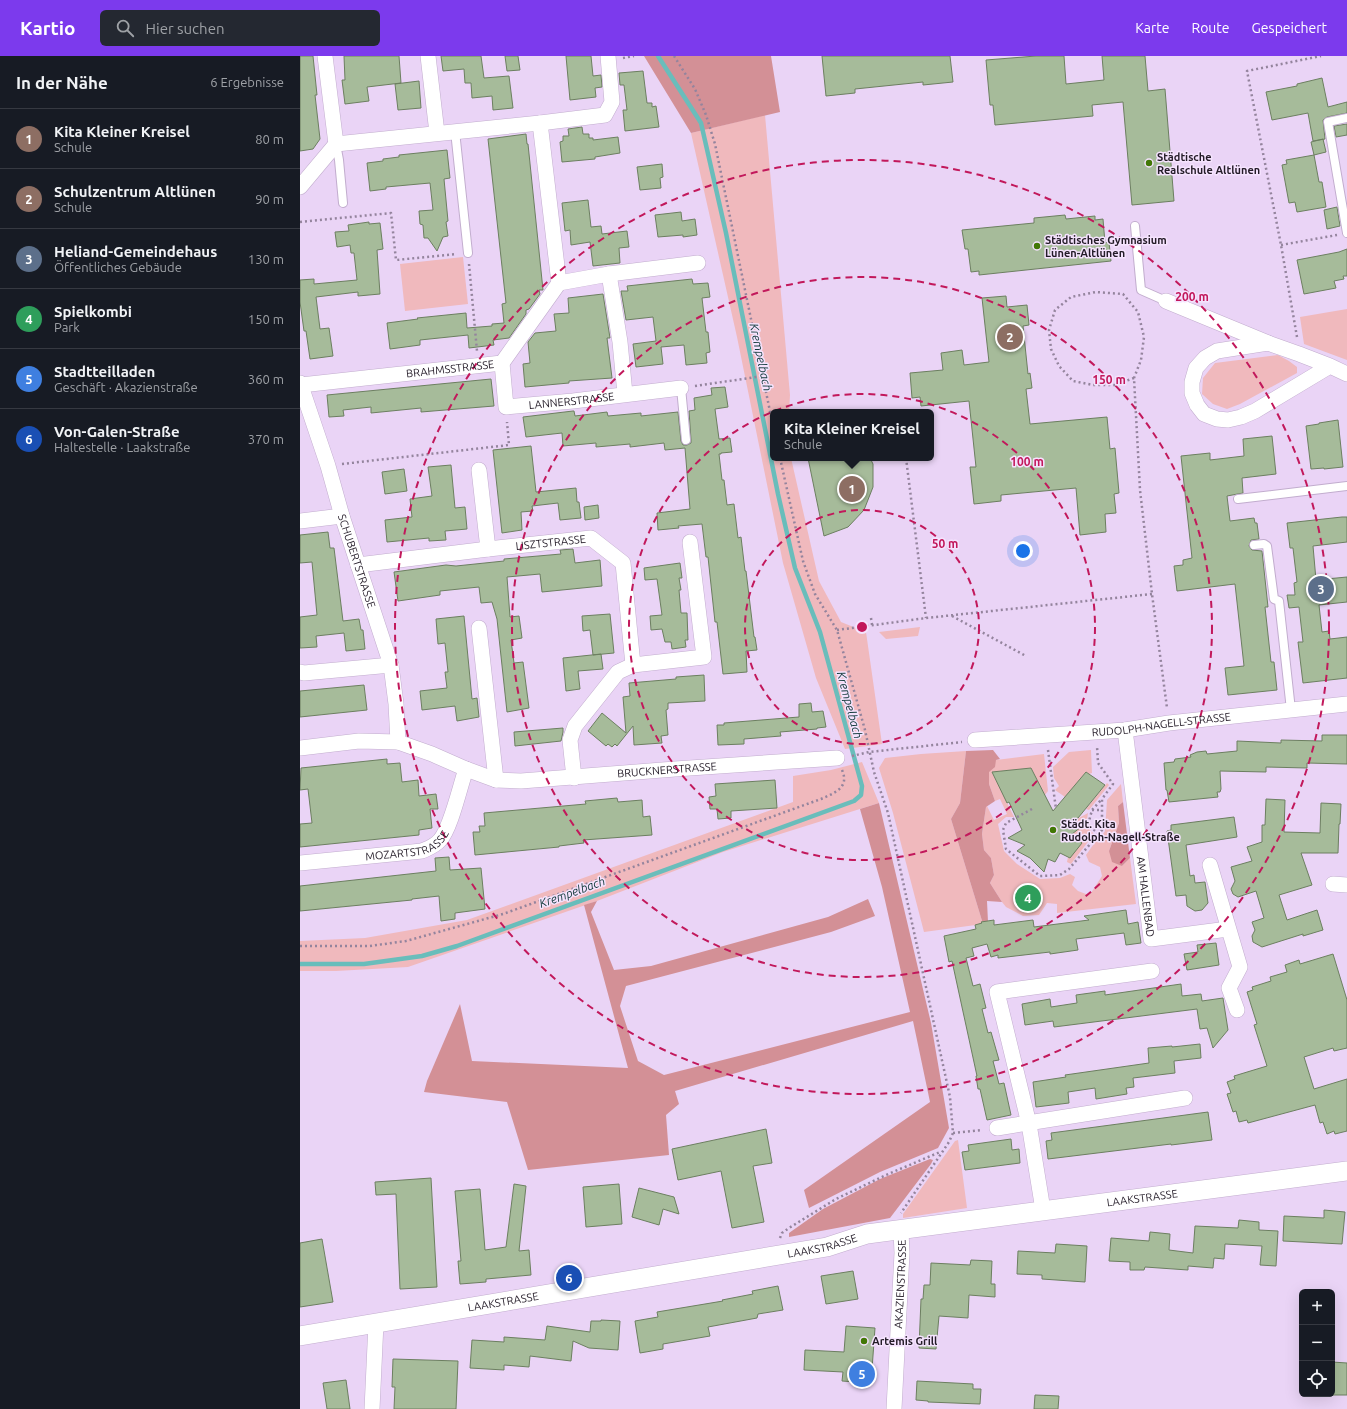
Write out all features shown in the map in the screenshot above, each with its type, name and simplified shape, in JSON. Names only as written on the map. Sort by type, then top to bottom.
[{"type":"street","points":[[325,56],[336,144]]},
{"type":"street","points":[[428,56],[437,133]]},
{"type":"street","points":[[300,187],[336,144],[605,115],[612,102],[608,56]]},
{"type":"street","points":[[540,123],[559,283],[609,274],[698,263]]},
{"type":"street","points":[[609,274],[620,342],[625,394]]},
{"type":"street","name":"BRAHMSSTRASSE","points":[[300,384],[502,363],[559,283]]},
{"type":"street","points":[[1166,301],[1347,374]]},
{"type":"street","points":[[1268,343],[1217,351],[1205,358],[1200,363],[1196,368],[1192,382],[1192,393],[1197,405],[1204,414],[1217,419],[1228,420],[1241,417],[1255,411],[1330,366]]},
{"type":"street","points":[[502,363],[506,407]]},
{"type":"street","name":"SCHUBERTSTRASSE","points":[[300,384],[328,466],[342,516],[391,665],[396,704],[398,742]]},
{"type":"street","name":"LANNERSTRASSE","points":[[506,407],[681,388]]},
{"type":"street","points":[[478,470],[488,548]]},
{"type":"street","points":[[300,521],[342,516]]},
{"type":"street","name":"LISZTSTRASSE","points":[[358,564],[488,548],[591,538],[623,563],[633,665]]},
{"type":"street","points":[[574,778],[570,740],[575,726],[618,672],[633,665],[704,657],[690,542]]},
{"type":"street","points":[[479,628],[496,780]]},
{"type":"street","points":[[300,672],[304,673],[391,665]]},
{"type":"street","name":"RUDOLPH-NAGELL-STRASSE","points":[[975,740],[1125,730],[1169,723],[1347,704]]},
{"type":"street","name":"AM HALLENBAD","points":[[1125,730],[1150,939],[1228,929]]},
{"type":"street","name":"BRUCKNERSTRASSE","points":[[300,748],[359,742],[398,742],[496,780],[521,781],[838,758]]},
{"type":"street","name":"MOZARTSTRASSE","points":[[300,863],[422,851],[434,846],[442,839],[448,828],[466,769]]},
{"type":"street","points":[[1210,865],[1240,967],[1230,988],[1237,1010]]},
{"type":"street","points":[[1043,1210],[1029,1124],[997,992],[1152,971]]},
{"type":"street","points":[[997,1128],[1185,1098]]},
{"type":"street","name":"LAAKSTRASSE","points":[[300,1336],[827,1247],[867,1234],[901,1231],[1043,1210],[1347,1171]]},
{"type":"street","name":"AKAZIENSTRASSE","points":[[894,1409],[902,1253],[901,1231]]},
{"type":"street","points":[[372,1409],[376,1323]]},
{"type":"lane","points":[[1347,118],[1328,122],[1347,233]]},
{"type":"lane","points":[[455,131],[468,253]]},
{"type":"lane","points":[[336,144],[339,160],[342,202]]},
{"type":"lane","points":[[1135,226],[1141,290],[1166,301]]},
{"type":"lane","points":[[681,388],[686,440]]},
{"type":"lane","points":[[1238,499],[1347,486]]},
{"type":"lane","points":[[1254,545],[1264,544],[1267,546],[1274,599],[1279,601],[1291,710]]},
{"type":"path","points":[[674,56],[695,89],[706,115],[715,144],[770,411]]},
{"type":"path","points":[[1299,354],[1281,245],[1247,71],[1321,56]]},
{"type":"path","points":[[300,222],[391,213],[396,260],[468,253],[479,366]]},
{"type":"path","points":[[1281,245],[1347,233]]},
{"type":"path","points":[[1134,378],[1115,385],[1093,385],[1074,381],[1059,366],[1052,349],[1049,330],[1055,310],[1071,297],[1096,292],[1123,294],[1138,312],[1144,337],[1141,360],[1134,378],[1140,490],[1169,723]]},
{"type":"path","points":[[681,388],[763,376]]},
{"type":"path","points":[[328,466],[509,444],[506,407]]},
{"type":"path","points":[[781,461],[803,561],[815,594],[837,630],[865,730],[874,772],[888,813],[898,853],[950,1097],[953,1133],[949,1142],[902,1210],[900,1219],[901,1231]]},
{"type":"path","points":[[906,461],[926,618]]},
{"type":"path","points":[[837,630],[951,615],[1152,594]]},
{"type":"path","points":[[951,615],[1026,656]]},
{"type":"path","points":[[871,618],[872,625]]},
{"type":"path","points":[[1095,732],[1098,763],[1113,784],[1092,810],[1088,825],[1099,834]]},
{"type":"path","points":[[1046,735],[1056,809]]},
{"type":"path","points":[[859,754],[975,740]]},
{"type":"path","points":[[300,946],[370,946],[406,941],[503,914],[821,799],[839,791],[845,776],[838,758]]},
{"type":"path","points":[[1032,809],[1006,823],[1003,830],[1006,849],[1040,876],[1060,875],[1069,869],[1102,830],[1102,799]]},
{"type":"path","points":[[1092,810],[1102,810]]},
{"type":"path","points":[[953,1133],[997,1128]]},
{"type":"path","points":[[778,1255],[779,1240],[782,1233],[804,1218],[836,1199],[886,1175],[941,1152]]},
{"type":"shaded area","points":[[644,56],[771,56],[780,112],[691,133]]},
{"type":"shaded area","points":[[765,115],[790,395],[789,409],[770,409],[770,461],[792,461],[819,581],[841,622],[866,632],[882,744],[845,749],[816,678],[783,563],[737,337],[691,133]]},
{"type":"shaded area","points":[[463,257],[468,304],[405,311],[400,264]]},
{"type":"shaded area","points":[[1347,309],[1347,360],[1304,344],[1300,317]]},
{"type":"shaded area","points":[[1278,355],[1297,367],[1297,373],[1240,404],[1227,409],[1213,404],[1202,394],[1203,378],[1215,363]]},
{"type":"shaded area","points":[[920,627],[918,636],[886,639],[879,632]]},
{"type":"shaded area","points":[[993,750],[1000,759],[996,760],[995,767],[989,772],[989,784],[995,801],[986,807],[982,834],[984,850],[991,858],[994,875],[990,883],[1002,902],[987,901],[988,922],[983,924],[951,819],[960,803],[966,751]]},
{"type":"shaded area","points":[[1091,750],[1092,773],[1089,774],[1086,772],[1065,797],[1055,790],[1059,786],[1054,778],[1053,767],[1069,752]]},
{"type":"shaded area","points":[[966,751],[960,803],[951,819],[983,924],[924,932],[893,813],[879,768],[885,758]]},
{"type":"shaded area","points":[[1044,754],[1048,791],[1045,795],[1031,768],[992,772],[1014,817],[1006,817],[998,824],[1004,851],[1017,864],[1040,879],[1060,878],[1070,874],[1075,877],[1072,885],[1078,891],[1086,894],[1091,893],[1102,876],[1100,867],[1089,862],[1086,855],[1105,831],[1107,800],[1121,784],[1123,802],[1118,806],[1119,823],[1109,851],[1122,866],[1130,858],[1136,904],[1057,913],[1057,904],[1047,903],[1039,915],[1023,916],[1006,907],[990,883],[994,875],[991,858],[984,850],[982,834],[986,807],[987,806],[994,820],[1007,814],[1000,799],[995,801],[989,784],[988,772],[996,760]]},
{"type":"shaded area","points":[[862,762],[879,803],[723,852],[597,901],[408,967],[336,971],[300,971],[300,941],[365,938],[467,920],[793,802],[793,776],[831,770]]},
{"type":"shaded area","points":[[1107,783],[1109,785],[1089,810],[1086,809]]},
{"type":"shaded area","points":[[1123,802],[1130,858],[1122,866],[1112,862],[1109,851],[1119,823],[1118,806]]},
{"type":"shaded area","points":[[879,803],[931,1023],[949,1128],[938,1148],[880,1172],[809,1208],[804,1190],[930,1102],[913,1021],[675,1091],[679,1104],[666,1115],[669,1155],[528,1170],[507,1102],[424,1092],[427,1081],[460,1004],[472,1061],[628,1068],[584,905],[597,901],[591,912],[614,970],[651,966],[828,917],[868,899],[875,916],[831,932],[626,986],[620,1006],[638,1061],[664,1075],[910,1012],[882,887],[860,809]]},
{"type":"shaded area","points":[[1088,813],[1086,826],[1094,834],[1071,864],[1067,862],[1068,857],[1070,858],[1072,834],[1081,827],[1075,820]]},
{"type":"shaded area","points":[[958,1140],[967,1208],[903,1218],[903,1214],[955,1141]]},
{"type":"shaded area","points":[[930,1159],[933,1160],[931,1164],[890,1218],[789,1237],[789,1233],[823,1209],[880,1179]]},
{"type":"building","points":[[300,56],[313,56],[317,95],[315,95],[320,139],[313,149],[300,151]]},
{"type":"building","points":[[344,56],[399,56],[401,83],[367,87],[369,101],[345,104],[342,80],[345,80]]},
{"type":"building","points":[[441,56],[481,56],[484,78],[509,76],[513,108],[493,110],[492,96],[472,98],[471,83],[465,83],[464,69],[443,71]]},
{"type":"building","points":[[505,56],[518,56],[520,70],[507,71]]},
{"type":"building","points":[[566,56],[591,56],[593,76],[601,75],[602,87],[595,88],[596,97],[570,100]]},
{"type":"building","points":[[822,56],[950,56],[953,82],[923,85],[923,82],[855,89],[855,93],[826,96]]},
{"type":"building","name":"Städtische Realschule Altlünen","points":[[1036,56],[1064,56],[1066,84],[1104,80],[1102,56],[1145,56],[1148,91],[1165,89],[1174,201],[1132,205],[1123,102],[1092,105],[1093,116],[995,125],[993,105],[990,105],[986,60]]},
{"type":"building","points":[[643,71],[647,103],[652,103],[652,107],[656,106],[659,127],[625,131],[623,110],[627,110],[624,85],[620,85],[619,73]]},
{"type":"building","points":[[1322,78],[1328,107],[1347,102],[1347,113],[1327,117],[1323,120],[1325,139],[1313,141],[1308,113],[1272,120],[1266,92],[1297,86],[1297,84]]},
{"type":"building","points":[[419,81],[421,108],[398,110],[395,84]]},
{"type":"building","points":[[1347,124],[1347,135],[1336,137],[1334,126]]},
{"type":"building","points":[[582,127],[583,134],[589,134],[589,138],[593,138],[593,140],[618,137],[620,153],[595,157],[595,159],[562,162],[560,142],[563,141],[563,136],[569,136],[568,129]]},
{"type":"building","points":[[526,134],[543,290],[539,290],[540,294],[529,309],[526,310],[526,314],[509,338],[493,340],[494,345],[469,348],[468,335],[420,340],[420,345],[390,349],[387,323],[466,313],[467,328],[492,326],[492,324],[504,323],[502,304],[506,303],[488,139]]},
{"type":"building","points":[[1323,139],[1326,152],[1314,155],[1311,142]]},
{"type":"building","points":[[447,150],[450,178],[444,179],[448,236],[443,237],[437,251],[428,238],[424,238],[423,225],[420,224],[419,211],[433,210],[430,183],[386,187],[386,189],[370,191],[367,163],[399,157],[399,155]]},
{"type":"building","points":[[1314,155],[1319,182],[1322,182],[1326,207],[1297,212],[1295,202],[1289,203],[1282,165],[1287,164],[1286,160]]},
{"type":"building","points":[[662,164],[663,177],[660,178],[661,188],[640,190],[637,167]]},
{"type":"building","points":[[588,200],[591,227],[601,226],[602,234],[627,231],[629,247],[619,248],[620,263],[593,266],[590,242],[571,245],[570,230],[565,231],[562,203]]},
{"type":"building","points":[[1337,207],[1340,226],[1327,229],[1324,210]]},
{"type":"building","points":[[681,212],[682,221],[695,219],[697,235],[683,237],[683,235],[658,237],[655,215]]},
{"type":"building","name":"Städtisches Gymnasium Lünen-Altlünen","points":[[1065,215],[1066,219],[1095,216],[1095,220],[1103,219],[1105,243],[1109,242],[1111,261],[979,275],[979,271],[971,272],[968,249],[965,249],[962,230],[1034,223],[1034,218]]},
{"type":"building","points":[[369,222],[369,224],[380,223],[383,249],[377,250],[380,294],[358,296],[358,292],[316,297],[320,329],[329,328],[333,356],[310,359],[300,302],[300,280],[314,279],[314,284],[357,280],[354,253],[351,253],[350,245],[337,247],[335,232],[349,231],[348,225]]},
{"type":"building","points":[[1347,249],[1347,276],[1343,276],[1344,279],[1334,281],[1336,288],[1304,294],[1297,260],[1339,252]]},
{"type":"building","points":[[692,279],[693,284],[708,283],[710,297],[702,298],[710,352],[706,353],[707,363],[686,365],[684,345],[661,347],[663,364],[636,367],[633,344],[656,341],[653,317],[626,320],[621,291],[628,291],[627,286]]},
{"type":"building","points":[[603,294],[610,338],[607,338],[612,378],[569,381],[569,383],[525,387],[523,364],[530,363],[528,342],[535,333],[556,331],[554,314],[569,313],[568,298]]},
{"type":"building","points":[[1006,296],[1007,307],[1027,305],[1029,325],[1023,326],[1028,374],[1030,373],[1032,388],[1026,389],[1030,424],[1107,417],[1110,449],[1115,448],[1119,493],[1114,494],[1116,513],[1105,514],[1106,532],[1080,535],[1076,488],[1001,495],[1001,501],[974,504],[970,467],[976,467],[969,401],[921,406],[920,397],[912,398],[910,373],[943,370],[941,353],[962,350],[964,365],[989,362],[982,298]]},
{"type":"building","points":[[491,379],[494,406],[421,412],[421,408],[371,413],[371,407],[343,410],[344,416],[329,417],[327,395]]},
{"type":"building","points":[[725,387],[728,407],[715,409],[719,439],[730,438],[732,452],[719,454],[722,480],[724,480],[727,505],[734,504],[738,538],[741,537],[757,650],[746,651],[747,672],[723,674],[717,622],[715,622],[708,557],[706,557],[702,524],[678,526],[679,528],[658,530],[657,513],[690,509],[685,448],[665,450],[664,443],[630,447],[630,444],[596,447],[596,443],[563,446],[562,433],[526,437],[523,417],[573,411],[575,416],[607,412],[608,416],[641,413],[641,416],[678,412],[681,441],[683,445],[687,445],[691,443],[689,411],[695,410],[694,398],[712,395],[711,388]]},
{"type":"building","points":[[1338,420],[1343,467],[1311,469],[1306,426]]},
{"type":"building","points":[[1272,436],[1276,474],[1242,478],[1243,493],[1227,496],[1230,521],[1254,518],[1255,523],[1257,523],[1259,539],[1251,540],[1249,546],[1252,550],[1262,551],[1268,607],[1265,607],[1271,662],[1274,662],[1277,690],[1228,695],[1225,668],[1244,666],[1235,584],[1177,591],[1174,566],[1183,565],[1183,560],[1192,558],[1181,456],[1210,453],[1210,460],[1244,456],[1243,439]]},
{"type":"building","points":[[531,446],[536,492],[576,488],[577,502],[579,502],[581,518],[560,520],[558,503],[532,506],[533,511],[521,512],[522,530],[502,533],[493,450]]},
{"type":"building","points":[[809,461],[872,461],[873,464],[873,487],[864,510],[848,527],[824,536]]},
{"type":"building","points":[[451,465],[455,508],[465,507],[467,529],[445,531],[446,540],[429,541],[429,538],[387,542],[385,520],[412,517],[410,499],[432,496],[428,467]]},
{"type":"building","points":[[404,469],[407,491],[385,494],[382,472]]},
{"type":"building","points":[[598,505],[599,518],[585,520],[584,507]]},
{"type":"building","points":[[1347,517],[1347,542],[1313,546],[1316,580],[1347,577],[1347,602],[1319,605],[1322,632],[1329,631],[1330,639],[1347,637],[1347,678],[1303,683],[1298,642],[1303,642],[1299,607],[1289,608],[1287,595],[1295,595],[1294,583],[1297,582],[1293,548],[1290,548],[1287,523]]},
{"type":"building","points":[[328,532],[330,548],[334,548],[343,621],[359,619],[361,630],[363,630],[365,649],[346,651],[344,633],[316,636],[317,647],[300,648],[300,617],[317,615],[312,562],[300,563],[300,535]]},
{"type":"building","points":[[573,549],[575,563],[600,560],[602,586],[542,592],[540,574],[507,577],[510,617],[519,616],[522,638],[511,640],[514,663],[523,662],[529,708],[507,712],[497,619],[492,602],[481,603],[479,587],[440,591],[440,595],[398,601],[394,572],[446,565],[456,566],[504,561],[504,559],[561,554],[560,550]]},
{"type":"building","points":[[680,563],[682,578],[679,578],[681,590],[679,590],[681,613],[687,613],[688,640],[685,640],[686,647],[672,649],[671,642],[665,642],[662,629],[651,630],[650,616],[662,615],[657,579],[645,580],[644,568]]},
{"type":"building","points":[[610,614],[614,653],[593,655],[590,630],[583,631],[582,616]]},
{"type":"building","points":[[464,616],[472,699],[477,698],[479,717],[457,721],[455,706],[422,710],[420,691],[447,688],[445,672],[448,672],[445,643],[438,644],[436,619]]},
{"type":"building","points":[[601,654],[603,669],[578,671],[580,689],[566,691],[563,658]]},
{"type":"building","points":[[704,675],[705,701],[668,703],[668,709],[666,710],[668,735],[661,736],[662,743],[634,745],[633,726],[617,746],[615,744],[612,747],[608,744],[606,746],[588,731],[602,713],[626,733],[623,697],[630,696],[629,683]]},
{"type":"building","points":[[364,685],[367,710],[300,717],[300,691]]},
{"type":"building","points":[[811,703],[812,712],[823,711],[826,727],[780,732],[781,736],[744,739],[744,744],[718,745],[717,725],[724,725],[724,723],[799,717],[799,704]]},
{"type":"building","points":[[563,728],[561,741],[515,746],[514,732]]},
{"type":"building","points":[[1322,735],[1347,735],[1347,764],[1307,763],[1307,768],[1266,767],[1266,772],[1220,771],[1221,789],[1220,792],[1217,792],[1218,797],[1169,802],[1166,790],[1164,763],[1174,762],[1175,759],[1191,757],[1190,755],[1197,752],[1206,751],[1207,754],[1237,751],[1237,741],[1281,743],[1281,740],[1322,741]]},
{"type":"building","points":[[387,759],[387,764],[400,763],[402,782],[418,780],[419,796],[436,794],[438,809],[430,809],[432,828],[419,830],[419,835],[300,847],[300,824],[312,823],[308,789],[300,790],[301,768]]},
{"type":"building","points":[[1031,768],[1053,811],[1086,772],[1105,785],[1075,820],[1081,827],[1072,834],[1082,843],[1070,858],[1060,853],[1055,862],[1048,859],[1044,872],[1030,858],[1017,851],[1025,845],[1008,838],[1022,830],[1009,802],[1007,803],[992,772]]},
{"type":"building","points":[[775,780],[777,808],[731,811],[731,818],[718,819],[717,809],[710,809],[709,797],[716,796],[715,784]]},
{"type":"building","points":[[617,798],[618,802],[642,800],[643,817],[650,816],[652,835],[583,840],[584,843],[559,847],[475,855],[473,832],[480,832],[479,826],[485,826],[484,813],[586,804],[585,801]]},
{"type":"building","points":[[1266,799],[1285,800],[1284,832],[1320,833],[1321,803],[1341,804],[1338,853],[1301,853],[1312,885],[1279,895],[1287,920],[1317,910],[1323,930],[1303,936],[1303,934],[1262,947],[1253,942],[1252,936],[1255,930],[1252,922],[1264,918],[1256,891],[1238,897],[1233,894],[1231,889],[1235,881],[1231,867],[1252,861],[1247,847],[1262,842],[1262,825],[1265,825]]},
{"type":"building","points":[[1234,817],[1237,837],[1186,845],[1190,876],[1194,875],[1195,883],[1205,882],[1208,903],[1202,910],[1195,911],[1187,906],[1186,895],[1176,896],[1167,831],[1171,830],[1171,825]]},
{"type":"building","points":[[449,857],[450,870],[481,868],[485,909],[455,913],[455,919],[441,921],[439,896],[300,911],[300,886],[436,871],[435,858]]},
{"type":"building","points":[[1126,910],[1128,924],[1138,922],[1141,943],[1126,945],[1124,933],[1076,939],[1078,950],[998,958],[998,955],[991,957],[987,944],[972,948],[974,956],[966,958],[973,986],[980,984],[986,1008],[982,1009],[988,1033],[991,1032],[999,1060],[993,1061],[999,1084],[1004,1083],[1011,1115],[987,1120],[980,1089],[978,1089],[977,1076],[952,961],[949,962],[944,936],[976,929],[975,925],[982,923],[981,922],[994,920],[994,925],[1033,920],[1034,927],[1089,920],[1084,916]]},
{"type":"building","points":[[1216,943],[1219,965],[1187,970],[1184,954],[1198,952],[1197,945]]},
{"type":"building","points":[[1333,954],[1347,1000],[1347,1048],[1334,1051],[1333,1048],[1304,1057],[1314,1089],[1347,1079],[1347,1131],[1335,1134],[1334,1131],[1327,1134],[1323,1122],[1320,1123],[1315,1105],[1248,1123],[1247,1120],[1239,1122],[1236,1111],[1233,1112],[1227,1094],[1231,1093],[1227,1082],[1235,1079],[1234,1076],[1267,1066],[1254,1025],[1257,1024],[1247,992],[1253,990],[1252,987],[1271,981],[1270,977],[1287,972],[1285,965],[1299,960],[1300,964]]},
{"type":"building","points":[[1181,984],[1182,996],[1201,994],[1202,1001],[1223,998],[1228,1030],[1213,1048],[1207,1028],[1200,1029],[1197,1009],[1054,1027],[1053,1021],[1025,1025],[1022,1004],[1050,999],[1051,1007],[1077,1003],[1076,995],[1105,991],[1105,995]]},
{"type":"building","points":[[1200,1044],[1201,1058],[1174,1061],[1175,1073],[1133,1078],[1134,1087],[1126,1088],[1127,1094],[1096,1099],[1095,1088],[1068,1092],[1069,1103],[1036,1107],[1033,1082],[1066,1077],[1065,1075],[1149,1063],[1148,1048]]},
{"type":"building","points":[[1208,1112],[1212,1140],[1048,1159],[1046,1141],[1052,1140],[1051,1133]]},
{"type":"building","points":[[766,1129],[772,1163],[753,1166],[764,1222],[732,1228],[721,1171],[678,1180],[672,1149]]},
{"type":"building","points":[[1011,1139],[1012,1150],[1019,1149],[1020,1163],[965,1170],[962,1152],[969,1151],[968,1145]]},
{"type":"building","points":[[431,1178],[437,1287],[400,1289],[396,1194],[376,1195],[375,1182]]},
{"type":"building","points":[[514,1184],[526,1186],[519,1251],[529,1250],[531,1275],[486,1279],[486,1282],[460,1284],[458,1261],[461,1261],[455,1191],[480,1189],[485,1250],[506,1247]]},
{"type":"building","points":[[619,1184],[622,1224],[586,1227],[583,1187]]},
{"type":"building","points":[[639,1188],[674,1197],[679,1214],[663,1209],[659,1225],[632,1217]]},
{"type":"building","points":[[1324,1210],[1345,1212],[1342,1244],[1283,1241],[1284,1216],[1324,1218]]},
{"type":"building","points":[[1239,1220],[1259,1222],[1259,1230],[1278,1231],[1276,1266],[1260,1265],[1262,1246],[1225,1244],[1224,1259],[1214,1258],[1213,1268],[1188,1266],[1188,1270],[1145,1267],[1144,1270],[1130,1270],[1130,1262],[1109,1261],[1111,1238],[1149,1241],[1150,1232],[1170,1234],[1169,1250],[1193,1253],[1195,1226],[1238,1228]]},
{"type":"building","points":[[322,1239],[333,1302],[300,1307],[300,1243]]},
{"type":"building","points":[[1056,1244],[1087,1246],[1085,1282],[1042,1279],[1042,1275],[1017,1274],[1018,1251],[1055,1253]]},
{"type":"building","points":[[971,1260],[992,1261],[991,1284],[995,1284],[995,1297],[969,1295],[968,1318],[939,1316],[936,1349],[919,1348],[921,1299],[923,1299],[924,1285],[930,1285],[931,1263],[970,1265]]},
{"type":"building","points":[[853,1271],[858,1299],[826,1304],[821,1276]]},
{"type":"building","points":[[778,1286],[783,1310],[758,1314],[757,1318],[708,1327],[710,1336],[663,1344],[663,1349],[640,1353],[635,1321],[658,1317],[657,1312],[723,1301],[722,1300],[753,1294],[752,1291]]},
{"type":"building","points":[[591,1321],[620,1321],[618,1350],[589,1348],[573,1341],[571,1361],[530,1356],[529,1367],[504,1365],[504,1370],[470,1368],[472,1340],[504,1342],[504,1337],[545,1340],[547,1326],[590,1332]]},
{"type":"building","points":[[846,1326],[875,1328],[871,1383],[842,1381],[843,1372],[804,1370],[805,1350],[844,1352]]},
{"type":"building","points":[[393,1359],[458,1361],[456,1409],[394,1409],[395,1387],[392,1387]]},
{"type":"building","points":[[1335,1362],[1347,1363],[1347,1395],[1335,1395]]},
{"type":"building","points":[[346,1380],[350,1409],[327,1409],[323,1383]]},
{"type":"building","points":[[917,1381],[973,1384],[973,1389],[981,1389],[980,1404],[928,1402],[916,1400]]},
{"type":"building","points":[[1035,1395],[1059,1396],[1058,1409],[1034,1409]]},
{"type":"waterway","name":"Krempelbach","points":[[658,56],[701,123],[726,233],[770,454]]},
{"type":"waterway","name":"Krempelbach","points":[[300,964],[364,964],[422,956],[457,946],[854,801],[861,795],[862,786],[820,632],[795,568],[771,461]]},
{"type":"place","name":"Städtische Realschule Altlünen","points":[[1149,163]]},
{"type":"place","name":"Städtisches Gymnasium Lünen-Altlünen","points":[[1037,246]]},
{"type":"place","name":"Schulzentrum Altlünen","points":[[1010,337]]},
{"type":"place","name":"Kita Kleiner Kreisel","points":[[852,489]]},
{"type":"place","name":"Heliand-Gemeindehaus","points":[[1321,589]]},
{"type":"place","name":"Städt. Kita Rudolph-Nagell-Straße","points":[[1053,830]]},
{"type":"place","name":"Spielkombi","points":[[1028,898]]},
{"type":"place","name":"Von-Galen-Straße","points":[[569,1278]]},
{"type":"place","name":"Artemis Grill","points":[[864,1341]]},
{"type":"place","name":"Stadtteilladen","points":[[862,1374]]}]
